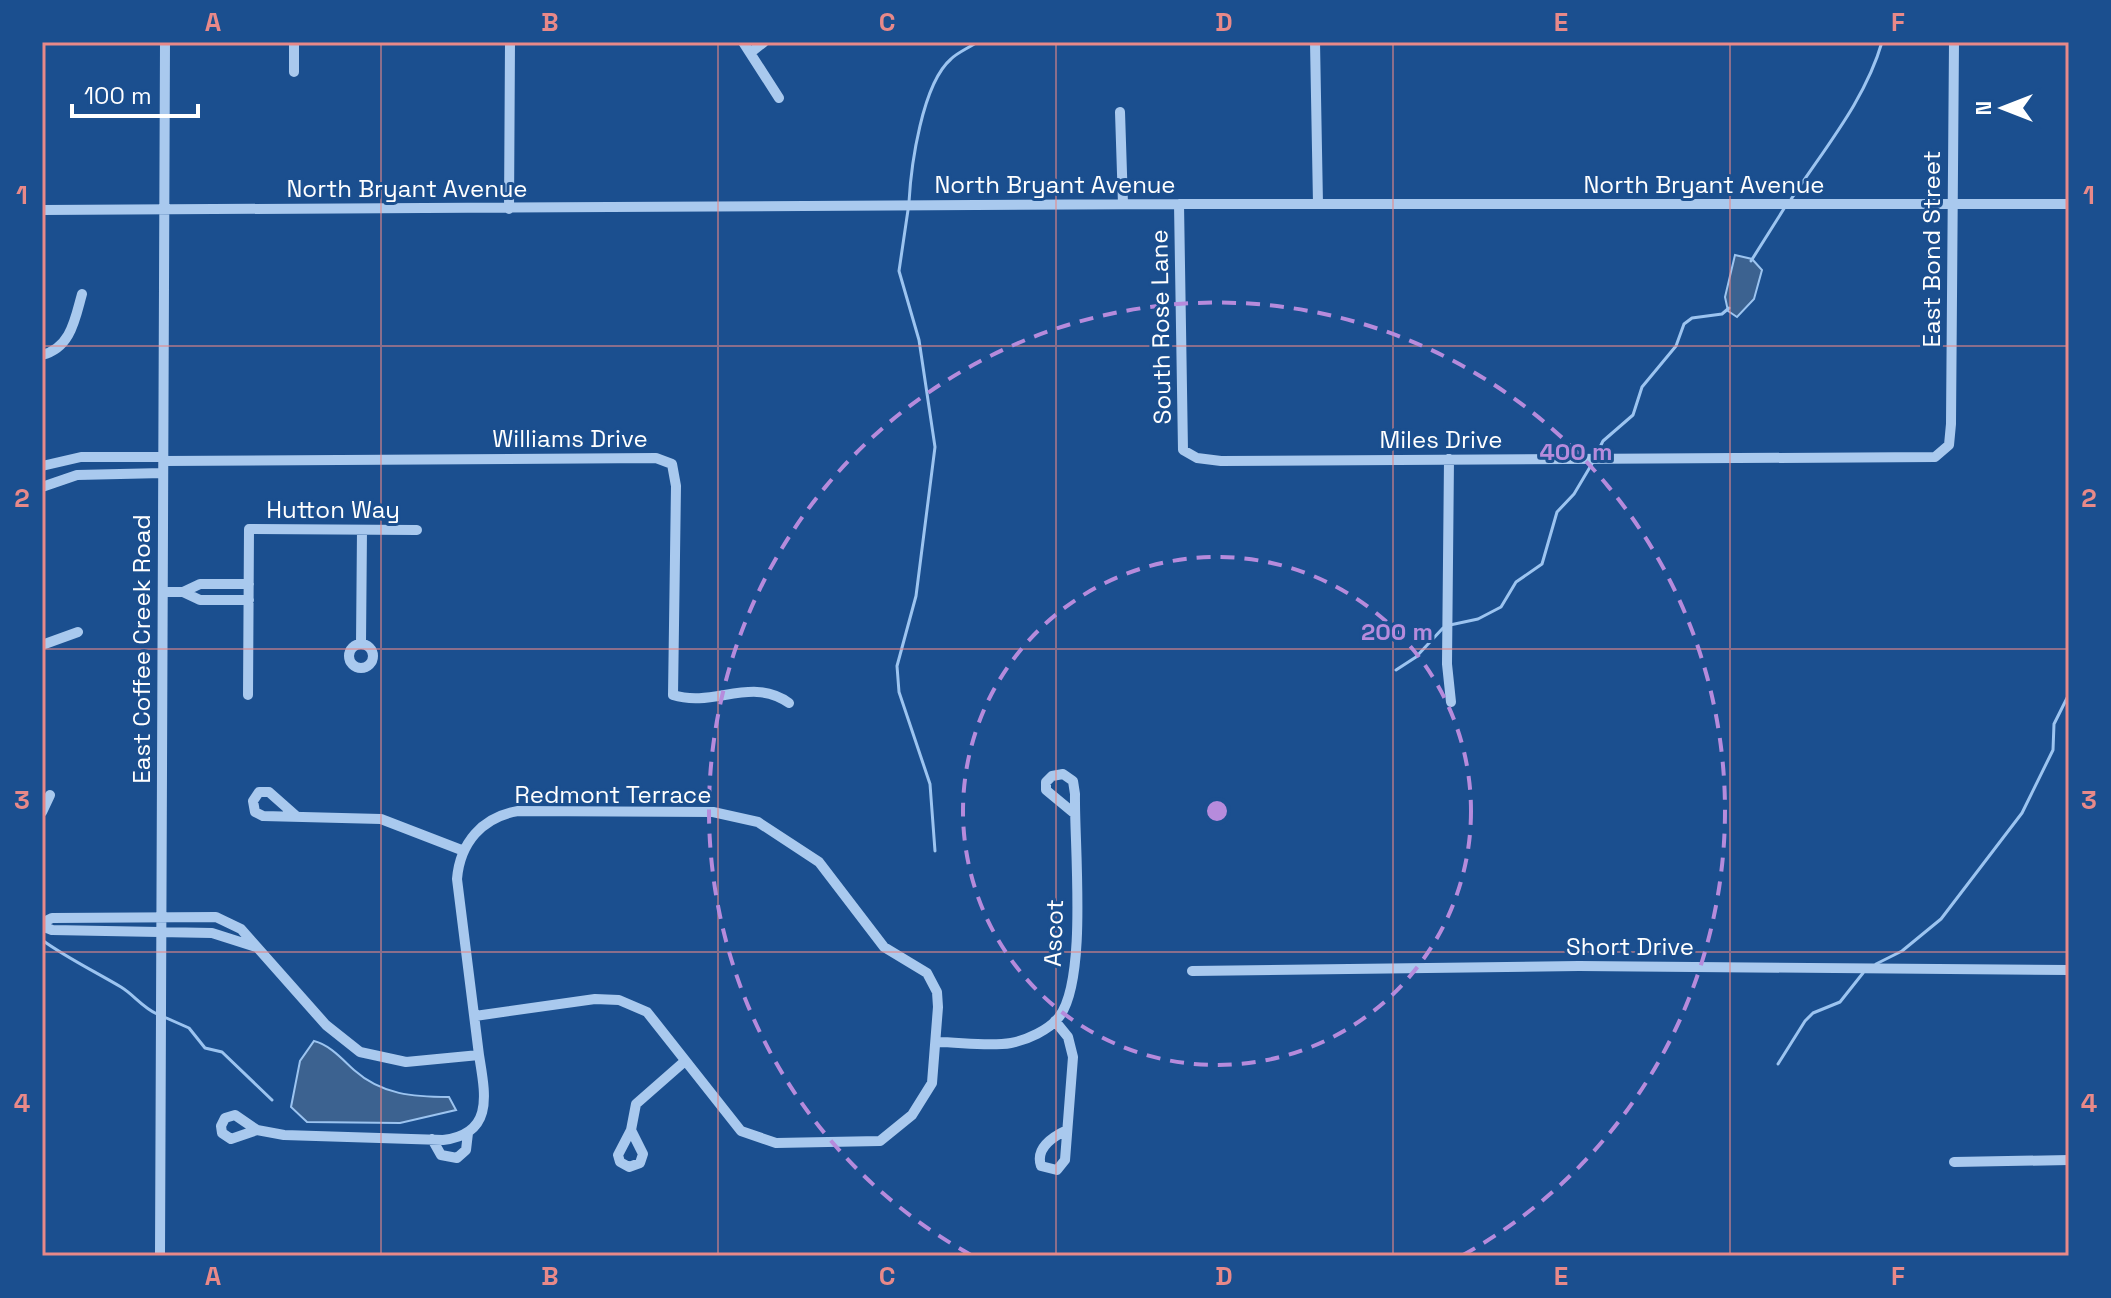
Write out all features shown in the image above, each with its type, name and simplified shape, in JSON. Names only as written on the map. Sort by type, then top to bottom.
[{"type":"street","name":"East Coffee Creek Road","points":[[160,1256],[165,42]]},
{"type":"street","points":[[294,42],[294,72]]},
{"type":"street","points":[[509,209],[510,42]]},
{"type":"street","points":[[743,42],[779,98]]},
{"type":"street","points":[[750,53],[764,42]]},
{"type":"street","points":[[1315,42],[1318,204]]},
{"type":"street","name":"East Bond Street","points":[[1941,454],[1949,445],[1951,424],[1954,42]]},
{"type":"street","points":[[1120,112],[1123,204]]},
{"type":"street","name":"North Bryant Avenue","points":[[42,210],[1123,204],[2069,204]]},
{"type":"street","name":"South Rose Lane","points":[[1179,204],[1183,450]]},
{"type":"street","points":[[42,355],[56,350],[69,336],[82,294]]},
{"type":"street","name":"Miles Drive","points":[[1183,450],[1197,458],[1221,461],[1922,459],[1941,454]]},
{"type":"street","points":[[163,459],[81,457],[42,466],[46,486],[87,474],[163,473]]},
{"type":"street","name":"Williams Drive","points":[[163,459],[656,458],[666,461],[672,464],[676,486],[673,695],[692,701],[758,690],[789,703]]},
{"type":"street","points":[[1449,459],[1447,664],[1451,702]]},
{"type":"street","name":"Hutton Way","points":[[249,584],[249,529],[417,530]]},
{"type":"street","points":[[361,643],[362,530]]},
{"type":"street","points":[[163,592],[183,592],[200,584],[249,584],[248,695]]},
{"type":"street","points":[[183,592],[200,600],[249,600]]},
{"type":"street","points":[[42,645],[78,632]]},
{"type":"street","points":[[42,812],[50,795]]},
{"type":"street","name":"Redmont Terrace","points":[[464,851],[486,823],[518,811],[713,812],[758,822],[819,862],[884,947],[927,973],[937,992],[937,1042],[932,1083],[912,1115],[880,1141],[776,1143],[741,1131],[728,1119],[647,1012],[619,1000],[595,999],[475,1016]]},
{"type":"street","name":"Ascot","points":[[1055,1021],[1069,997],[1076,962],[1075,814]]},
{"type":"street","points":[[295,815],[381,819],[464,851],[457,879],[484,1107],[468,1133],[466,1150],[452,1158],[441,1155],[432,1139]]},
{"type":"street","points":[[258,947],[212,933],[52,930],[42,924],[52,918],[216,917],[241,929],[258,947],[326,1025],[360,1052],[406,1062],[479,1055]]},
{"type":"street","name":"Short Drive","points":[[1192,971],[1550,966],[2069,970]]},
{"type":"street","points":[[937,1042],[1010,1043],[1055,1021],[1068,1037],[1073,1057],[1067,1130]]},
{"type":"street","points":[[631,1130],[636,1104],[685,1061]]},
{"type":"street","points":[[257,1130],[332,1137],[432,1139],[451,1139],[468,1133]]},
{"type":"street","points":[[1954,1162],[2069,1160]]},
{"type":"water","points":[[1735,255],[1752,259],[1762,270],[1754,299],[1737,317],[1728,311],[1725,297]]},
{"type":"water","points":[[314,1041],[331,1049],[376,1085],[411,1095],[449,1097],[456,1110],[400,1123],[307,1122],[291,1107],[300,1061]]},
{"type":"waterway","points":[[909,202],[920,126],[932,87],[951,59],[977,42]]},
{"type":"waterway","points":[[1790,201],[1854,105],[1875,64],[1882,42]]},
{"type":"waterway","points":[[1751,261],[1785,207]]},
{"type":"waterway","points":[[908,210],[899,271],[919,340],[935,447],[916,596],[897,666],[899,692],[930,784],[935,851]]},
{"type":"waterway","points":[[1596,455],[1603,441],[1633,415],[1642,387],[1676,346],[1684,324],[1692,318],[1722,314],[1729,308]]},
{"type":"waterway","points":[[1450,625],[1478,619],[1501,607],[1516,582],[1542,564],[1557,512],[1574,494],[1593,462]]},
{"type":"waterway","points":[[1396,670],[1416,657],[1443,628]]},
{"type":"waterway","points":[[1876,964],[1902,951],[1941,919],[2022,813],[2053,750],[2054,724],[2069,694]]},
{"type":"waterway","points":[[42,940],[121,987],[157,1014]]},
{"type":"waterway","points":[[1778,1064],[1805,1021],[1813,1013],[1840,1002],[1863,973]]},
{"type":"waterway","points":[[164,1017],[189,1028],[205,1048],[222,1052],[272,1100]]}]
